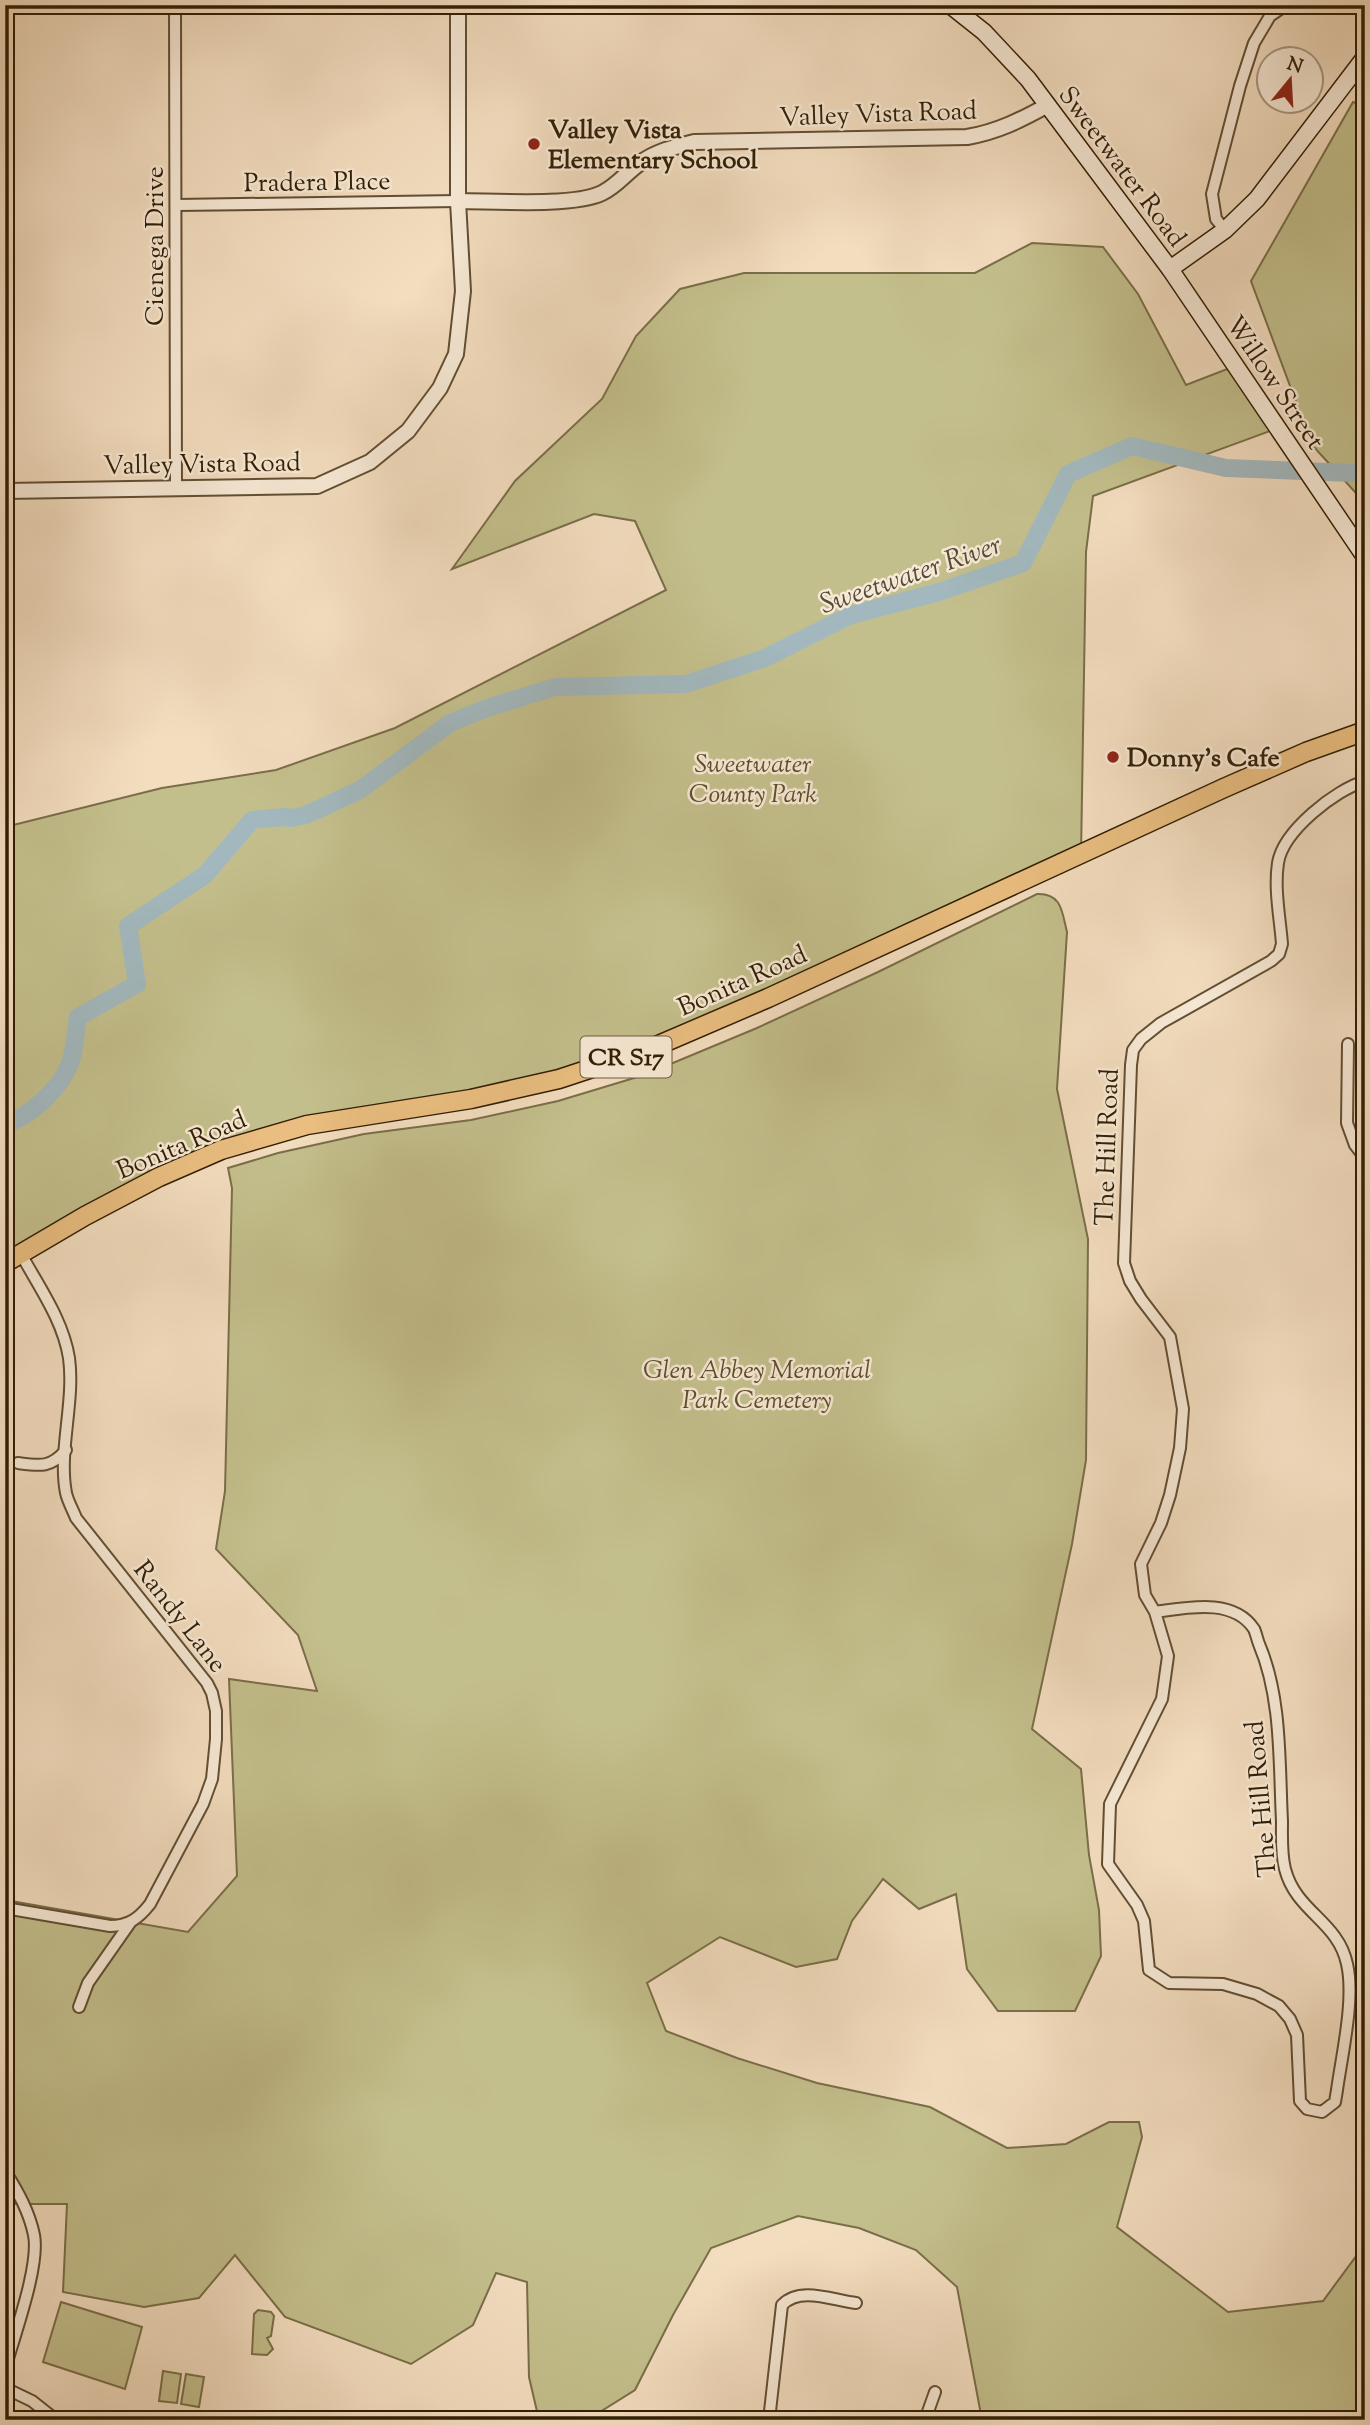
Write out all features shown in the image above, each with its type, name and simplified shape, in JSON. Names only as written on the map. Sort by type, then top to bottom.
[{"type":"main road","name":"Sweetwater Road","points":[[950,5],[984,32],[1028,79],[1170,269],[1225,230],[1274,179],[1365,57]]},
{"type":"main road","name":"Willow Street","points":[[1170,269],[1360,550]]},
{"type":"main road","name":"Bonita Road","points":[[13,1259],[85,1216],[159,1177],[221,1150],[320,1123],[471,1100],[559,1079],[647,1050],[781,993],[1224,788],[1306,752],[1365,731]]},
{"type":"street","name":"Cienega Drive","points":[[175,5],[176,487]]},
{"type":"street","points":[[458,5],[458,201]]},
{"type":"street","points":[[1225,230],[1216,219],[1212,208],[1212,194],[1240,86],[1254,43],[1270,16],[1286,5]]},
{"type":"street","name":"Valley Vista Road","points":[[5,491],[317,486],[370,462],[408,431],[440,388],[456,354],[463,291],[458,201],[577,200],[602,193],[626,177],[638,164],[663,149],[694,142],[967,138],[989,134],[1048,105]]},
{"type":"street","name":"Pradera Place","points":[[177,205],[458,201]]},
{"type":"street","name":"The Hill Road","points":[[1155,1612],[1200,1606],[1233,1611],[1253,1628],[1264,1654],[1272,1681],[1277,1731],[1284,1865],[1291,1888],[1339,1939],[1347,1964],[1350,1989],[1335,2102],[1322,2112],[1307,2109],[1300,2101],[1297,2035],[1290,2019],[1279,2006],[1257,1993],[1223,1984],[1168,1983],[1149,1970],[1144,1921],[1137,1905],[1108,1864],[1110,1804],[1162,1699],[1168,1656],[1155,1612],[1145,1595],[1141,1564],[1161,1523],[1170,1495],[1180,1448],[1183,1409],[1170,1338],[1141,1299],[1130,1281],[1124,1263],[1133,1050],[1140,1039],[1161,1023],[1279,954],[1282,944],[1277,870],[1284,846],[1324,802],[1353,784],[1365,781]]},
{"type":"street","points":[[1348,1044],[1347,1123],[1355,1145],[1365,1158]]},
{"type":"street","name":"Randy Lane","points":[[13,1259],[56,1316],[69,1357],[66,1489],[76,1518],[207,1683],[216,1711],[212,1779],[203,1804],[150,1904],[139,1918],[132,1921],[88,1983],[79,2007]]},
{"type":"street","points":[[18,1463],[42,1466],[58,1460],[66,1450]]},
{"type":"street","points":[[5,1908],[110,1926],[121,1926],[132,1921]]},
{"type":"street","points":[[5,2171],[24,2200],[34,2238],[32,2269],[5,2369]]},
{"type":"street","points":[[769,2420],[782,2305],[789,2298],[803,2294],[856,2303]]},
{"type":"street","points":[[5,2388],[32,2401],[56,2420]]},
{"type":"street","points":[[925,2420],[935,2392]]},
{"type":"green space","points":[[1353,102],[1365,106],[1365,503],[1312,445],[1251,281]]},
{"type":"green space","name":"Sweetwater County Park","points":[[1032,243],[1103,247],[1138,294],[1186,385],[1235,366],[1278,428],[1093,496],[1086,552],[1081,855],[626,1058],[237,1145],[5,1263],[5,827],[162,788],[276,770],[395,728],[666,590],[635,521],[594,514],[452,569],[515,481],[602,399],[636,336],[680,289],[744,273],[975,273]]},
{"type":"green space","name":"Glen Abbey Memorial Park Cemetery","points":[[1037,894],[1052,897],[1060,905],[1067,932],[1057,1089],[1088,1239],[1086,1460],[1072,1544],[1032,1729],[1081,1769],[1089,1855],[1099,1910],[1101,1956],[1075,2011],[998,2011],[967,1969],[956,1894],[919,1909],[883,1879],[852,1921],[837,1959],[796,1967],[720,1937],[647,1983],[666,2031],[737,2058],[817,2083],[930,2107],[1007,2148],[1066,2144],[1109,2122],[1139,2122],[1142,2137],[1117,2227],[1228,2312],[1323,2301],[1365,2244],[1365,2420],[982,2420],[957,2287],[916,2250],[859,2228],[798,2216],[711,2248],[635,2390],[587,2420],[539,2420],[529,2377],[527,2282],[496,2273],[473,2325],[411,2364],[285,2317],[235,2255],[199,2298],[144,2307],[63,2292],[67,2204],[5,2204],[5,1900],[188,1932],[237,1876],[229,1679],[317,1691],[298,1635],[216,1549],[225,1491],[232,1188],[228,1168],[278,1153],[364,1134],[471,1120],[558,1101],[644,1075],[757,1028]]},
{"type":"green space","points":[[61,2302],[142,2327],[125,2389],[43,2362]]},
{"type":"green space","points":[[258,2310],[271,2312],[274,2316],[271,2336],[267,2338],[273,2349],[267,2355],[252,2354],[254,2314]]},
{"type":"green space","points":[[163,2371],[181,2374],[177,2403],[159,2401]]},
{"type":"green space","points":[[186,2374],[204,2377],[199,2407],[181,2404]]},
{"type":"waterway","name":"Sweetwater River","points":[[5,1124],[24,1116],[58,1084],[73,1055],[78,1017],[137,984],[128,926],[205,875],[252,820],[306,815],[360,790],[450,723],[487,708],[555,687],[686,684],[765,658],[851,615],[939,592],[1023,563],[1068,474],[1132,446],[1226,468],[1353,473],[1365,469]]},
{"type":"place","name":"Valley Vista Elementary School","points":[[534,144]]},
{"type":"place","name":"Donny's Cafe","points":[[1113,757]]}]
